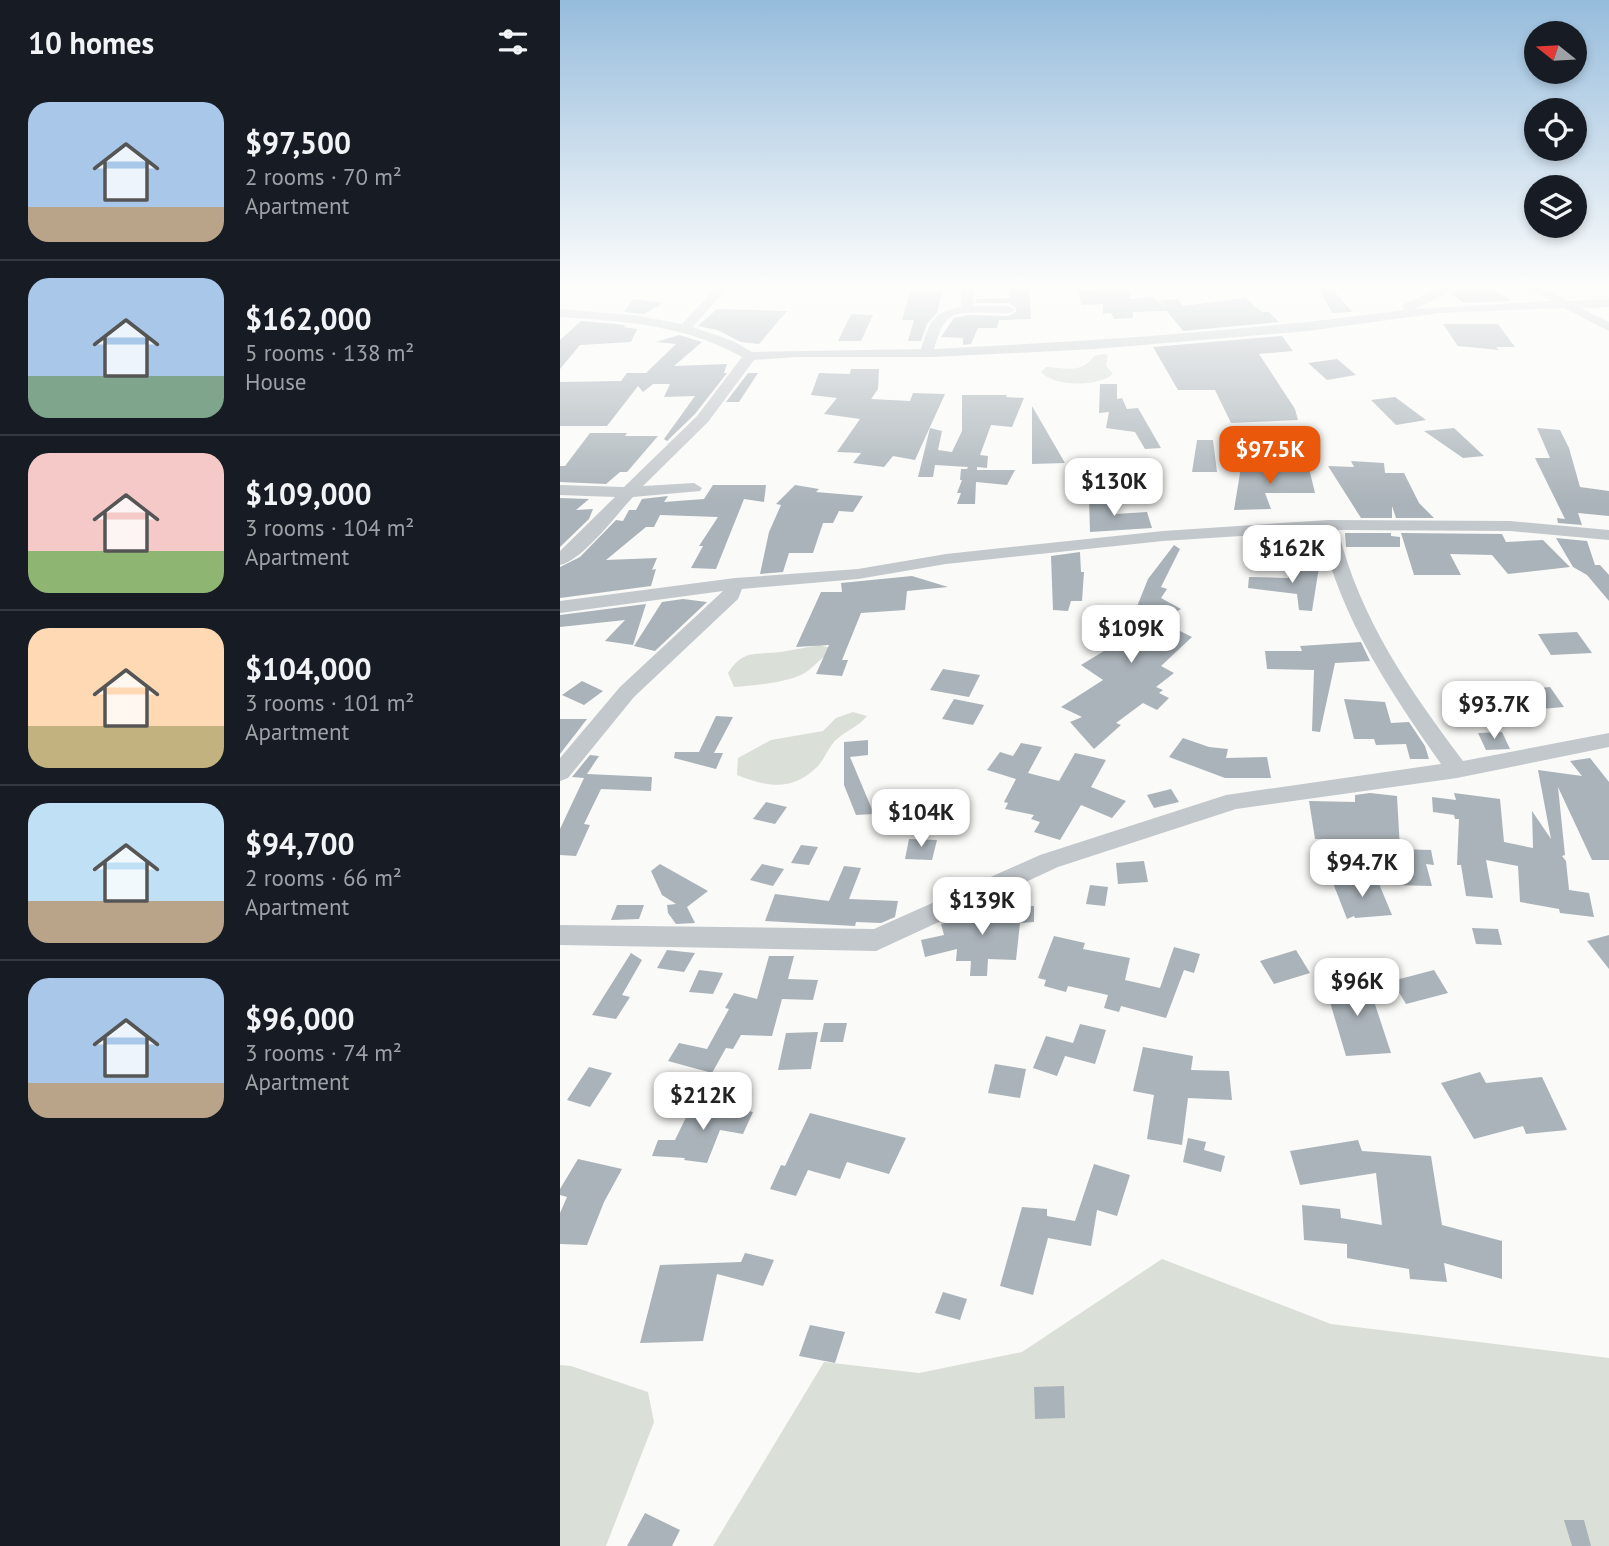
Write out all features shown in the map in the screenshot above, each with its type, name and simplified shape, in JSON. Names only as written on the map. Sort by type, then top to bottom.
[{"type":"street","points":[[560,560],[585,541],[628,492],[664,460],[715,405],[731,378],[748,358]]},
{"type":"street","points":[[560,490],[628,492],[694,488]]},
{"type":"street","points":[[560,607],[735,584],[858,574],[946,559],[1163,536],[1328,525],[1510,526],[1609,534]]},
{"type":"street","points":[[1328,525],[1335,561],[1381,661],[1457,770]]},
{"type":"street","points":[[560,774],[627,692],[731,595],[735,584]]},
{"type":"street","points":[[560,935],[876,940],[1049,860],[1234,801],[1457,770],[1609,740]]},
{"type":"shaded area","points":[[1092,358],[1107,358],[1106,366],[1113,374],[1097,381],[1076,384],[1047,377],[1041,372],[1046,367],[1079,368]]},
{"type":"shaded area","points":[[820,645],[834,649],[809,670],[794,678],[734,687],[728,673],[739,660],[751,655]]},
{"type":"shaded area","points":[[853,712],[867,716],[837,739],[818,766],[799,780],[779,785],[737,775],[738,758],[771,740],[823,731],[836,718]]},
{"type":"shaded area","points":[[1162,1259],[1331,1324],[1609,1358],[1609,1546],[713,1546],[824,1362],[919,1373],[1022,1352]]},
{"type":"shaded area","points":[[560,1365],[571,1366],[648,1392],[654,1422],[606,1546],[560,1546]]},
{"type":"building","points":[[560,358],[569,358],[560,369]]},
{"type":"building","points":[[661,358],[683,358],[674,366],[727,364],[724,373],[727,373],[695,414],[667,441],[664,439],[695,396],[664,397],[670,384],[653,384],[643,392],[638,386],[607,426],[560,426],[560,382],[621,381],[627,373],[646,373]]},
{"type":"building","points":[[1159,358],[1262,358],[1295,409],[1298,420],[1231,423],[1215,390],[1178,390]]},
{"type":"building","points":[[1337,359],[1356,375],[1327,380],[1308,363]]},
{"type":"building","points":[[851,369],[879,369],[878,389],[871,399],[910,401],[913,393],[945,394],[915,460],[893,456],[884,467],[853,463],[861,453],[837,452],[860,419],[824,414],[837,398],[811,395],[819,373],[850,374]]},
{"type":"building","points":[[748,373],[758,373],[739,402],[726,402]]},
{"type":"building","points":[[1100,384],[1117,384],[1117,399],[1122,398],[1127,409],[1138,408],[1161,448],[1145,449],[1135,432],[1106,428],[1109,412],[1099,413]]},
{"type":"building","points":[[962,395],[1007,395],[1006,397],[1024,398],[1012,427],[991,425],[980,455],[988,456],[987,468],[977,467],[977,470],[1015,470],[1007,485],[976,482],[975,504],[957,504],[961,493],[957,493],[962,480],[961,469],[968,467],[935,465],[933,477],[918,477],[930,428],[942,431],[938,450],[952,452],[962,431]]},
{"type":"building","points":[[1395,397],[1426,420],[1396,425],[1371,400]]},
{"type":"building","points":[[1032,406],[1065,463],[1032,464]]},
{"type":"building","points":[[1454,428],[1484,456],[1463,458],[1424,431]]},
{"type":"building","points":[[1537,428],[1560,430],[1569,448],[1580,487],[1609,491],[1609,516],[1578,513],[1582,525],[1558,523],[1557,518],[1565,519],[1535,458],[1550,458]]},
{"type":"building","points":[[590,433],[658,436],[627,472],[620,472],[606,484],[560,482],[560,466],[565,466]]},
{"type":"building","points":[[1197,440],[1213,440],[1217,472],[1192,472]]},
{"type":"building","points":[[1351,461],[1384,463],[1385,473],[1404,473],[1419,503],[1434,518],[1396,518],[1392,506],[1392,518],[1361,518],[1328,466],[1354,467]]},
{"type":"building","points":[[1241,467],[1274,470],[1274,467],[1309,468],[1315,493],[1265,493],[1271,509],[1234,510]]},
{"type":"building","points":[[713,485],[766,485],[764,502],[744,499],[716,569],[691,568],[703,546],[699,546],[718,517],[660,515],[654,527],[646,527],[606,560],[657,558],[652,570],[656,569],[651,586],[560,598],[560,567],[580,557],[616,520],[623,521],[629,510],[636,510],[642,499],[668,496],[664,502],[704,499]]},
{"type":"building","points":[[795,485],[819,489],[816,492],[863,496],[853,512],[839,511],[833,523],[823,523],[813,553],[789,553],[783,572],[760,574],[769,532],[781,505],[776,504]]},
{"type":"building","points":[[1103,497],[1115,514],[1147,512],[1152,528],[1090,532],[1089,499]]},
{"type":"building","points":[[560,498],[589,499],[576,510],[593,509],[589,519],[560,547]]},
{"type":"building","points":[[1345,533],[1391,533],[1391,536],[1400,537],[1400,547],[1346,547]]},
{"type":"building","points":[[1401,533],[1502,534],[1506,542],[1543,540],[1570,567],[1508,574],[1492,555],[1450,554],[1461,575],[1414,575]]},
{"type":"building","points":[[1556,538],[1587,541],[1595,565],[1600,565],[1609,575],[1609,601],[1587,575],[1573,567]]},
{"type":"building","points":[[1174,545],[1180,549],[1161,587],[1167,589],[1161,598],[1181,609],[1160,621],[1192,637],[1161,666],[1174,673],[1156,687],[1163,690],[1159,693],[1169,698],[1157,710],[1143,703],[1116,723],[1121,725],[1094,749],[1070,722],[1082,717],[1061,707],[1103,680],[1081,665],[1150,623],[1132,619],[1148,579]]},
{"type":"building","points":[[1080,552],[1081,572],[1084,572],[1082,601],[1071,601],[1068,611],[1053,610],[1051,556]]},
{"type":"building","points":[[1291,564],[1319,567],[1312,611],[1299,610],[1297,594],[1248,588],[1249,577],[1288,578]]},
{"type":"building","points":[[912,576],[948,587],[907,591],[905,610],[861,613],[842,660],[848,660],[842,676],[816,674],[829,645],[796,647],[821,592],[842,592],[841,583]]},
{"type":"building","points":[[683,599],[707,602],[655,651],[634,646],[662,602]]},
{"type":"building","points":[[646,604],[633,645],[605,641],[625,620],[560,627],[560,615]]},
{"type":"building","points":[[1577,632],[1592,653],[1551,655],[1538,634]]},
{"type":"building","points":[[1361,642],[1370,661],[1335,663],[1320,732],[1312,731],[1314,670],[1267,669],[1265,651],[1302,651],[1300,646]]},
{"type":"building","points":[[943,669],[980,675],[969,697],[930,690]]},
{"type":"building","points":[[582,681],[603,691],[584,705],[562,695]]},
{"type":"building","points":[[1550,687],[1564,707],[1519,711],[1511,700],[1511,691]]},
{"type":"building","points":[[954,699],[984,705],[973,725],[942,719]]},
{"type":"building","points":[[1344,699],[1385,702],[1391,723],[1409,722],[1425,746],[1429,759],[1410,759],[1406,744],[1376,745],[1374,739],[1354,739]]},
{"type":"building","points":[[716,716],[733,717],[714,753],[723,753],[716,769],[674,758],[675,752],[699,752]]},
{"type":"building","points":[[560,719],[587,719],[560,754]]},
{"type":"building","points":[[1502,732],[1510,749],[1486,750],[1478,733]]},
{"type":"building","points":[[1183,738],[1209,747],[1228,749],[1226,758],[1267,757],[1271,778],[1225,778],[1169,757]]},
{"type":"building","points":[[868,740],[868,755],[850,757],[874,814],[856,815],[844,785],[844,742]]},
{"type":"building","points":[[1021,743],[1042,747],[1028,773],[1059,781],[1075,753],[1106,760],[1091,787],[1126,801],[1112,818],[1081,805],[1060,840],[1034,832],[1040,822],[1031,819],[1034,815],[1005,809],[1008,803],[1004,802],[1016,779],[987,770],[1000,752],[1013,756]]},
{"type":"building","points":[[590,755],[599,756],[587,774],[652,777],[651,791],[601,789],[584,824],[590,825],[576,856],[560,855],[560,829],[584,778],[572,777]]},
{"type":"building","points":[[1590,758],[1609,782],[1609,860],[1592,860],[1558,787],[1565,855],[1562,856],[1566,861],[1569,890],[1589,893],[1594,917],[1560,913],[1559,909],[1520,902],[1518,866],[1486,860],[1493,898],[1466,896],[1461,865],[1457,865],[1459,819],[1455,819],[1454,815],[1433,812],[1432,797],[1456,800],[1454,793],[1500,799],[1504,842],[1533,848],[1532,811],[1551,839],[1538,770],[1582,776],[1570,761]]},
{"type":"building","points":[[1171,789],[1179,802],[1154,808],[1147,795]]},
{"type":"building","points":[[1370,793],[1397,796],[1400,849],[1431,850],[1434,865],[1426,864],[1432,886],[1390,885],[1383,850],[1360,848],[1360,839],[1315,839],[1309,801],[1355,802],[1355,795]]},
{"type":"building","points":[[766,802],[787,807],[775,824],[753,819]]},
{"type":"building","points":[[909,839],[937,840],[932,860],[905,859]]},
{"type":"building","points":[[801,845],[818,847],[809,865],[791,863]]},
{"type":"building","points":[[1144,861],[1148,882],[1118,884],[1116,863]]},
{"type":"building","points":[[660,864],[708,891],[687,907],[695,923],[676,924],[668,913],[667,905],[676,904],[662,895],[651,871]]},
{"type":"building","points":[[762,864],[784,869],[773,886],[750,880]]},
{"type":"building","points":[[844,866],[861,868],[849,899],[898,901],[895,917],[881,923],[856,922],[855,926],[765,921],[775,894],[829,901]]},
{"type":"building","points":[[1377,879],[1392,915],[1354,916],[1347,919],[1333,883]]},
{"type":"building","points":[[1090,885],[1108,887],[1105,906],[1086,904]]},
{"type":"building","points":[[617,905],[644,905],[639,919],[611,920]]},
{"type":"building","points":[[985,905],[1001,905],[1001,908],[1034,906],[1034,922],[1020,923],[1016,960],[988,959],[987,976],[970,976],[971,961],[956,961],[957,949],[925,957],[921,940],[944,935],[941,924],[958,919],[959,916],[985,912]]},
{"type":"building","points":[[1472,928],[1498,929],[1502,945],[1476,944]]},
{"type":"building","points":[[1609,935],[1609,969],[1587,941]]},
{"type":"building","points":[[1054,936],[1085,943],[1083,949],[1130,958],[1125,980],[1160,988],[1174,947],[1200,954],[1194,973],[1184,970],[1166,1018],[1121,1006],[1119,1012],[1104,1008],[1108,995],[1068,986],[1066,992],[1044,986],[1046,980],[1038,978]]},
{"type":"building","points":[[667,950],[695,953],[684,972],[657,968]]},
{"type":"building","points":[[1296,950],[1310,973],[1274,984],[1260,961]]},
{"type":"building","points":[[631,953],[642,960],[622,995],[630,997],[616,1019],[592,1015]]},
{"type":"building","points":[[769,956],[794,956],[788,979],[818,980],[813,1000],[782,999],[772,1036],[741,1035],[733,1049],[726,1048],[712,1073],[668,1061],[679,1043],[707,1049],[729,1009],[725,1008],[734,993],[757,999]]},
{"type":"building","points":[[699,970],[723,973],[713,994],[689,992]]},
{"type":"building","points":[[1434,970],[1448,993],[1406,1004],[1392,981]]},
{"type":"building","points":[[1367,980],[1391,1053],[1346,1056],[1324,982]]},
{"type":"building","points":[[824,1023],[847,1023],[843,1042],[820,1042]]},
{"type":"building","points":[[1080,1024],[1106,1030],[1095,1064],[1065,1056],[1057,1076],[1033,1068],[1046,1036],[1073,1043]]},
{"type":"building","points":[[818,1032],[811,1069],[778,1070],[786,1033]]},
{"type":"building","points":[[1143,1047],[1193,1056],[1191,1070],[1229,1071],[1232,1100],[1188,1098],[1182,1145],[1147,1139],[1154,1095],[1133,1091]]},
{"type":"building","points":[[995,1064],[1026,1069],[1020,1098],[988,1093]]},
{"type":"building","points":[[589,1067],[612,1073],[590,1107],[567,1100]]},
{"type":"building","points":[[1480,1072],[1486,1083],[1542,1077],[1567,1130],[1526,1134],[1523,1126],[1474,1139],[1441,1083]]},
{"type":"building","points":[[694,1101],[753,1112],[743,1134],[720,1130],[707,1163],[684,1160],[685,1158],[652,1156],[658,1140],[675,1140]]},
{"type":"building","points":[[810,1113],[906,1138],[889,1174],[847,1162],[840,1179],[808,1170],[796,1196],[770,1189],[781,1165],[785,1166]]},
{"type":"building","points":[[1188,1138],[1206,1142],[1204,1150],[1225,1156],[1221,1172],[1183,1162]]},
{"type":"building","points":[[1358,1140],[1362,1151],[1431,1156],[1442,1225],[1502,1241],[1502,1279],[1444,1263],[1447,1282],[1410,1279],[1409,1269],[1347,1258],[1347,1244],[1304,1240],[1302,1205],[1340,1209],[1341,1218],[1382,1225],[1376,1173],[1300,1185],[1290,1151]]},
{"type":"building","points":[[578,1159],[622,1169],[604,1202],[587,1245],[560,1244],[560,1213],[567,1197],[560,1195],[560,1189]]},
{"type":"building","points":[[1094,1164],[1130,1175],[1117,1216],[1097,1210],[1091,1246],[1048,1238],[1033,1295],[1000,1286],[1022,1207],[1047,1209],[1047,1216],[1075,1221]]},
{"type":"building","points":[[745,1253],[774,1260],[763,1286],[717,1274],[703,1341],[640,1343],[660,1265],[741,1262]]},
{"type":"building","points":[[943,1292],[967,1299],[960,1320],[935,1313]]},
{"type":"building","points":[[810,1325],[845,1332],[835,1363],[799,1356]]},
{"type":"building","points":[[1064,1386],[1065,1418],[1035,1419],[1034,1387]]},
{"type":"building","points":[[645,1513],[680,1530],[672,1546],[627,1546]]},
{"type":"building","points":[[1564,1520],[1584,1520],[1591,1546],[1572,1546]]}]
